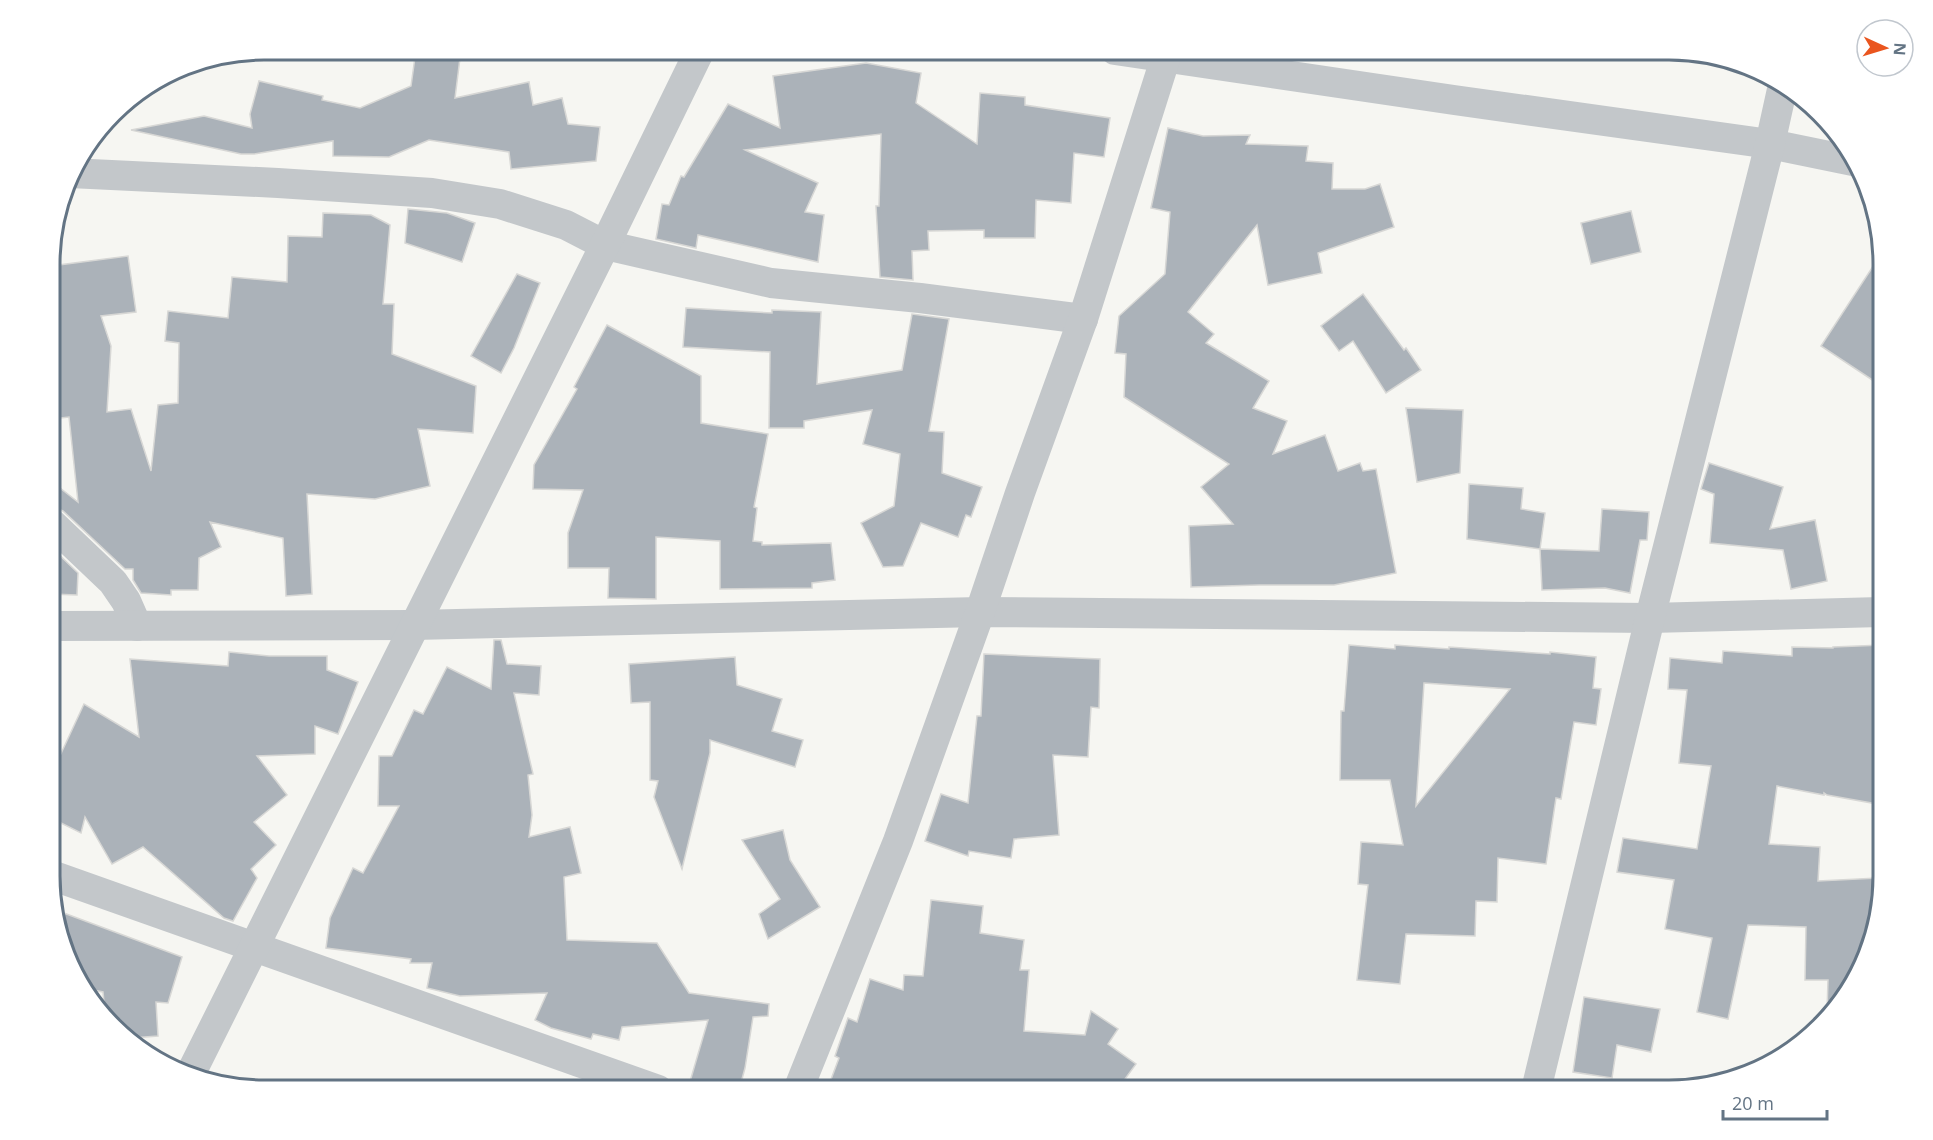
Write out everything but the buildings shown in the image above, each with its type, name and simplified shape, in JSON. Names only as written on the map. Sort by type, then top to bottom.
[{"type":"street","points":[[194,1067],[695,60]]},
{"type":"street","points":[[802,1080],[898,841],[980,612],[1083,319],[1165,60]]},
{"type":"street","points":[[1207,60],[1770,144],[1844,159]]},
{"type":"street","points":[[1538,1080],[1650,618],[1781,94]]},
{"type":"street","points":[[82,174],[432,193],[500,204],[566,225],[605,245],[771,283],[920,298],[1083,319]]},
{"type":"street","points":[[60,532],[113,582],[126,601],[137,626]]},
{"type":"street","points":[[60,626],[414,625],[980,612],[1650,618],[1873,612]]},
{"type":"street","points":[[60,878],[630,1080]]}]
